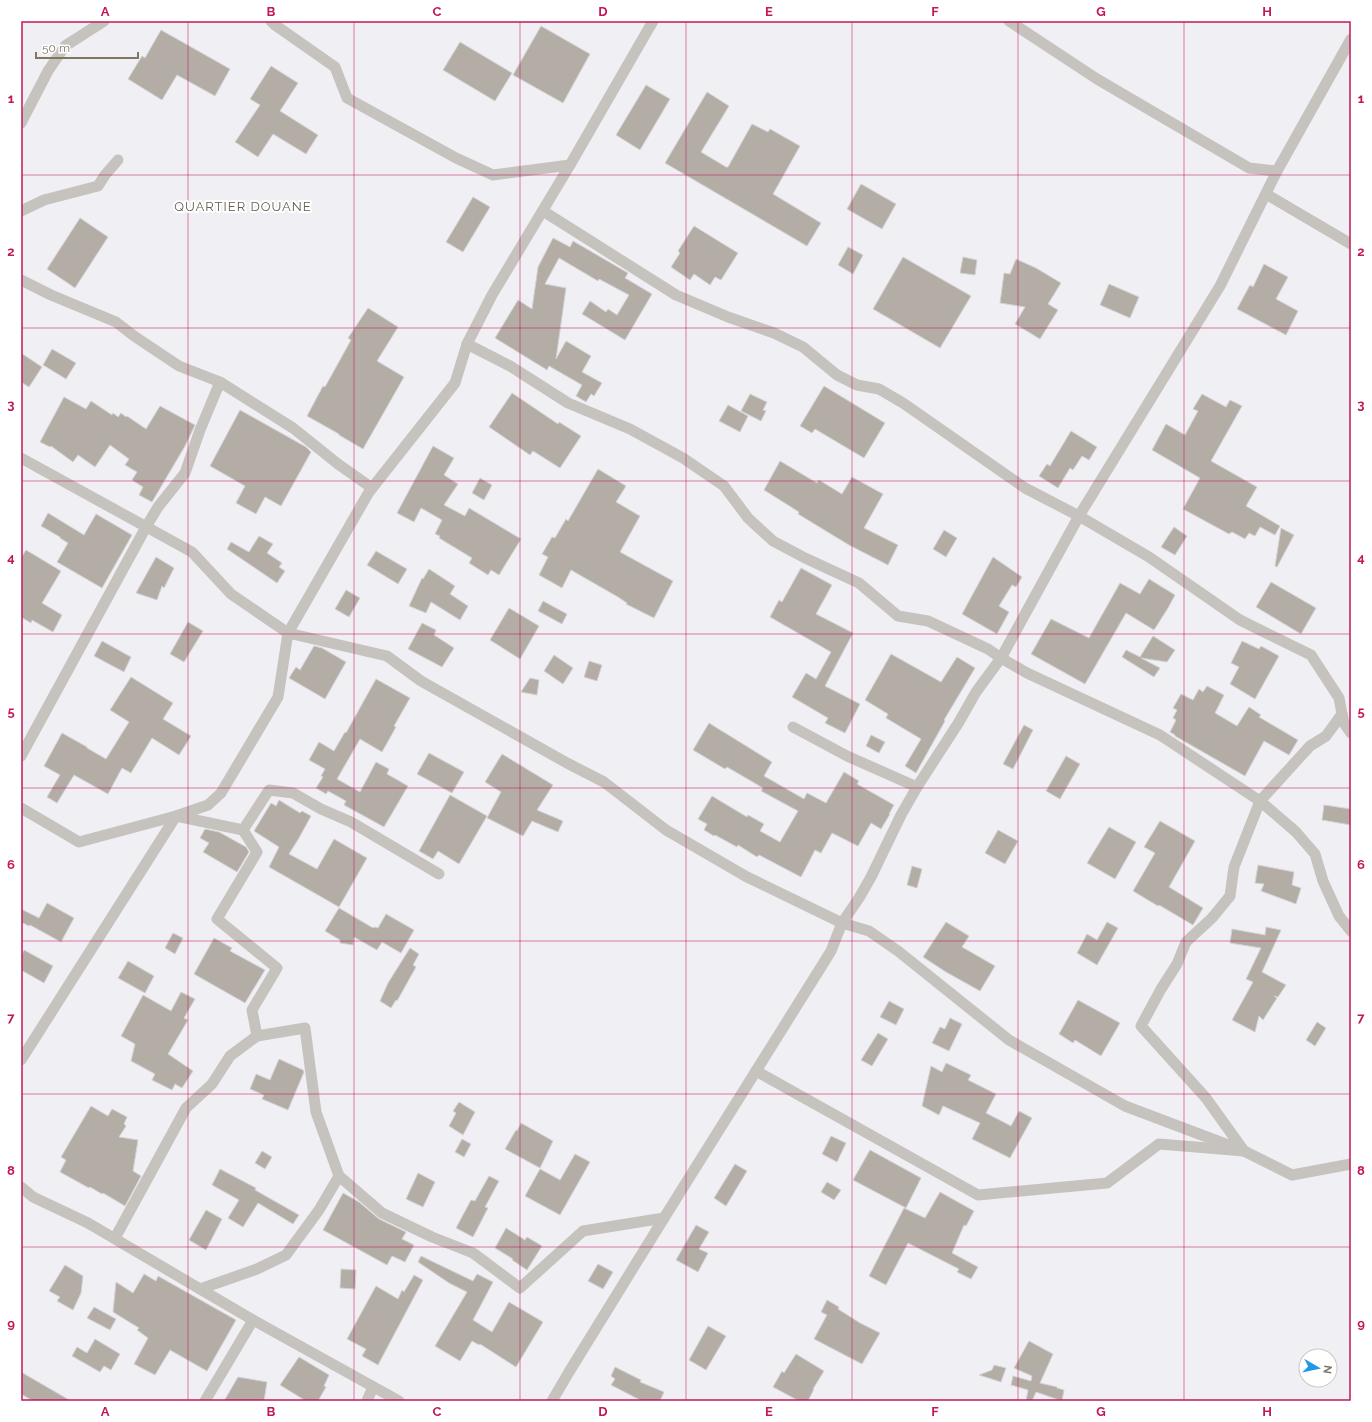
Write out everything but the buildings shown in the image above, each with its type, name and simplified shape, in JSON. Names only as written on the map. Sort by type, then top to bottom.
[{"type":"street","points":[[21,123],[48,71],[65,46],[104,21]]},
{"type":"street","points":[[271,21],[335,67],[347,98],[456,158],[493,175],[570,165]]},
{"type":"street","points":[[21,808],[79,842],[176,816],[208,805],[221,794],[278,697],[288,632],[372,488],[455,383],[467,344],[492,295],[543,211],[653,21]]},
{"type":"street","points":[[1009,21],[1096,79],[1249,168],[1277,171]]},
{"type":"street","points":[[552,1401],[664,1218],[831,951],[842,923],[871,877],[900,815],[959,722],[976,692],[1001,658],[1079,516],[1220,286],[1277,171],[1351,39]]},
{"type":"street","points":[[21,211],[44,200],[98,186],[118,160]]},
{"type":"street","points":[[1266,194],[1351,244]]},
{"type":"street","points":[[543,211],[676,295],[728,317],[774,333],[804,347],[837,375],[857,385],[879,389],[903,403],[1025,488],[1079,516],[1149,557],[1240,620],[1311,655],[1339,698],[1344,723],[1351,733]]},
{"type":"street","points":[[21,280],[116,322],[179,366],[220,382],[294,428],[338,464],[372,488]]},
{"type":"street","points":[[467,344],[510,366],[568,403],[630,429],[683,458],[724,486],[748,518],[773,541],[805,558],[859,583],[898,616],[928,621],[988,649],[1027,673],[1160,735],[1260,801],[1296,832],[1315,854],[1323,881],[1339,916],[1351,931]]},
{"type":"street","points":[[21,756],[146,527],[158,507],[185,473],[200,430],[220,382]]},
{"type":"street","points":[[21,458],[192,552],[231,594],[288,632],[387,656],[421,681],[567,763],[604,782],[666,830],[747,877],[842,923],[869,931],[898,951],[1009,1040],[1118,1102],[1244,1151],[1292,1176],[1351,1164]]},
{"type":"street","points":[[1244,1151],[1206,1098],[1141,1026],[1161,989],[1177,964],[1186,942],[1198,929],[1212,918],[1230,896],[1234,867],[1260,801],[1310,746],[1326,736],[1342,714]]},
{"type":"street","points":[[793,727],[846,756],[917,787]]},
{"type":"street","points":[[243,830],[269,790],[293,793],[321,809],[351,822],[439,874]]},
{"type":"street","points":[[176,816],[243,830],[257,852],[217,918],[277,968],[252,1010],[257,1036]]},
{"type":"street","points":[[21,1060],[176,816]]},
{"type":"street","points":[[115,1238],[186,1108],[212,1084],[230,1056],[257,1036],[305,1028],[316,1112],[339,1176],[382,1213],[432,1237],[473,1253],[520,1288],[583,1231],[664,1218]]},
{"type":"street","points":[[756,1071],[978,1195],[1107,1183],[1159,1144],[1244,1151]]},
{"type":"street","points":[[200,1289],[257,1269],[286,1255],[319,1210],[339,1176]]},
{"type":"street","points":[[21,1187],[33,1197],[88,1223],[115,1238],[253,1320],[399,1401]]},
{"type":"street","points":[[205,1401],[253,1320]]},
{"type":"street","points":[[367,1401],[373,1387]]},
{"type":"district","name":"QUARTIER DOUANE","points":[[243,206]]}]
